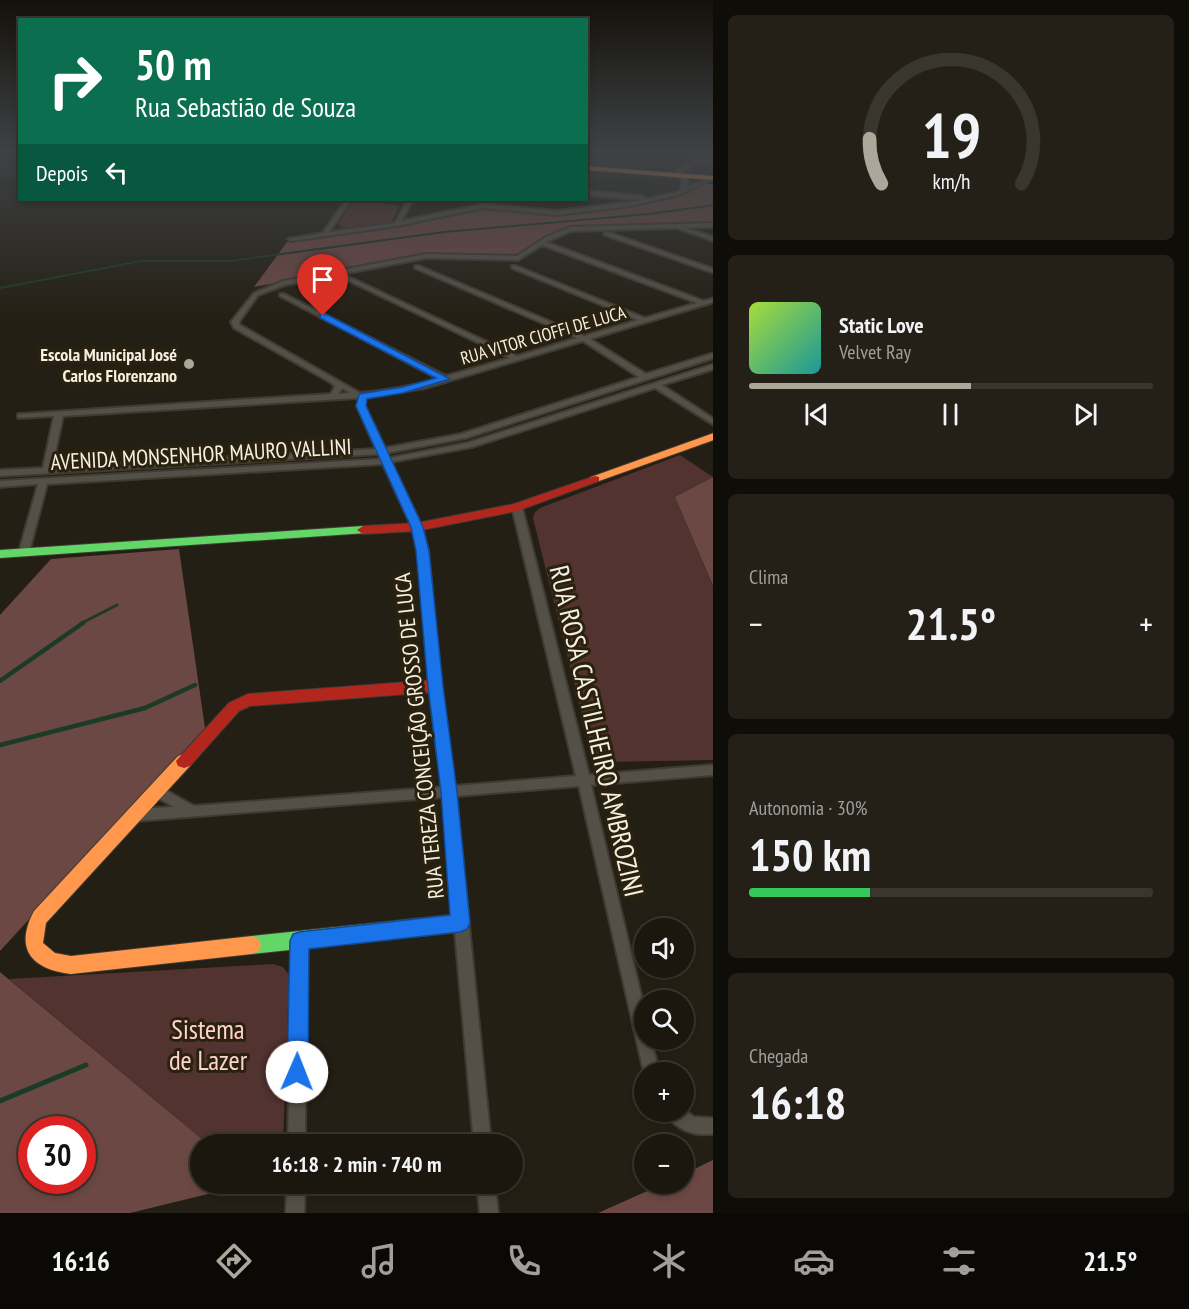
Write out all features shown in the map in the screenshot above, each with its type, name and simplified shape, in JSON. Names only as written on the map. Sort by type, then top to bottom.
[{"type":"street","points":[[325,234],[342,209]]},
{"type":"street","points":[[397,224],[406,209]]},
{"type":"street","points":[[291,239],[397,224],[468,209]]},
{"type":"street","points":[[523,209],[564,212],[592,209]]},
{"type":"street","points":[[404,212],[412,217],[425,218]]},
{"type":"street","points":[[607,231],[669,225],[713,225]]},
{"type":"street","points":[[669,225],[713,239]]},
{"type":"street","points":[[681,225],[689,231]]},
{"type":"street","points":[[415,263],[436,255],[509,259],[522,256],[565,230],[593,229],[607,231],[713,271]]},
{"type":"street","points":[[542,243],[704,303]]},
{"type":"street","points":[[492,258],[644,320]]},
{"type":"street","points":[[509,259],[514,267]]},
{"type":"street","points":[[362,401],[336,383],[237,326],[235,322],[249,301],[268,288],[405,261],[415,263],[583,338],[645,377]]},
{"type":"street","points":[[343,274],[516,358]]},
{"type":"street","points":[[268,288],[445,379]]},
{"type":"street","points":[[268,288],[282,295]]},
{"type":"street","name":"RUA VITOR CIOFFI DE LUCA","points":[[362,401],[713,300]]},
{"type":"street","name":"AVENIDA MONSENHOR MAURO VALLINI","points":[[0,473],[383,456],[463,436],[713,355]]},
{"type":"street","name":"AVENIDA MONSENHOR MAURO VALLINI","points":[[0,484],[383,456],[469,445],[713,366]]},
{"type":"street","points":[[336,383],[349,398]]},
{"type":"street","points":[[333,398],[336,383]]},
{"type":"street","points":[[656,385],[713,422]]},
{"type":"street","points":[[21,416],[333,398],[362,401]]},
{"type":"street","name":"RUA TEREZA CONCEIÇÃO GROSSO DE LUCA","points":[[362,401],[383,456],[417,527],[423,551],[435,686],[449,792],[481,1134]]},
{"type":"street","points":[[47,470],[59,414]]},
{"type":"street","points":[[0,554],[417,527],[517,507],[713,435]]},
{"type":"street","points":[[24,552],[43,482]]},
{"type":"street","name":"RUA ROSA CASTILHEIRO AMBROZINI","points":[[517,507],[584,779],[649,1062]]},
{"type":"street","points":[[435,686],[248,700],[240,704],[225,715],[40,917],[34,927],[32,937],[40,954],[58,964],[71,965],[460,923]]},
{"type":"street","points":[[135,815],[713,770]]},
{"type":"street","points":[[158,790],[192,812]]},
{"type":"street","points":[[296,1134],[299,941]]},
{"type":"street","points":[[687,1122],[692,1125],[713,1126]]},
{"type":"street","points":[[295,1213],[296,1194]]},
{"type":"street","points":[[487,1194],[489,1213]]},
{"type":"green space","points":[[348,209],[398,209],[391,223],[342,228],[338,224]]},
{"type":"green space","points":[[680,455],[713,477],[675,497],[713,587],[713,760],[607,762],[599,758],[590,747],[533,518],[535,512],[540,508]]},
{"type":"green space","name":"Sistema de Lazer","points":[[273,964],[283,967],[289,975],[283,1134],[196,1134],[9,979]]},
{"type":"shaded area","points":[[479,209],[564,215],[614,210],[713,209],[713,223],[568,227],[512,255],[425,254],[254,287],[287,242],[408,225]]},
{"type":"shaded area","points":[[713,477],[713,586],[675,497]]},
{"type":"shaded area","points":[[179,549],[205,728],[0,951],[0,615],[51,559]]},
{"type":"shaded area","points":[[0,972],[196,1134],[190,1134],[190,1194],[208,1194],[130,1213],[0,1213]]},
{"type":"shaded area","points":[[713,1160],[713,1213],[598,1213],[641,1194],[694,1194],[694,1169]]},
{"type":"waterway","points":[[0,288],[141,261],[230,261],[444,232],[688,209]]},
{"type":"waterway","points":[[80,624],[117,605]]},
{"type":"waterway","points":[[0,681],[83,623]]},
{"type":"waterway","points":[[0,745],[145,708],[195,685]]},
{"type":"waterway","points":[[0,1101],[86,1065]]},
{"type":"traffic: fast","points":[[0,554],[363,530]]},
{"type":"traffic: fast","points":[[252,945],[460,923]]},
{"type":"traffic: slow","points":[[595,479],[713,436]]},
{"type":"traffic: slow","points":[[184,761],[40,917],[35,927],[34,945],[50,960],[71,965],[252,945]]},
{"type":"traffic: jam","points":[[363,530],[417,527],[517,507],[595,479]]},
{"type":"traffic: jam","points":[[184,761],[234,707],[248,700],[435,686]]},
{"type":"place","name":"Escola Municipal José Carlos Florenzano","points":[[189,364]]},
{"type":"route","points":[[297,1072],[299,941],[460,923],[449,792],[435,686],[423,551],[417,527],[361,406],[362,396],[403,390],[445,379],[323,316]]}]
